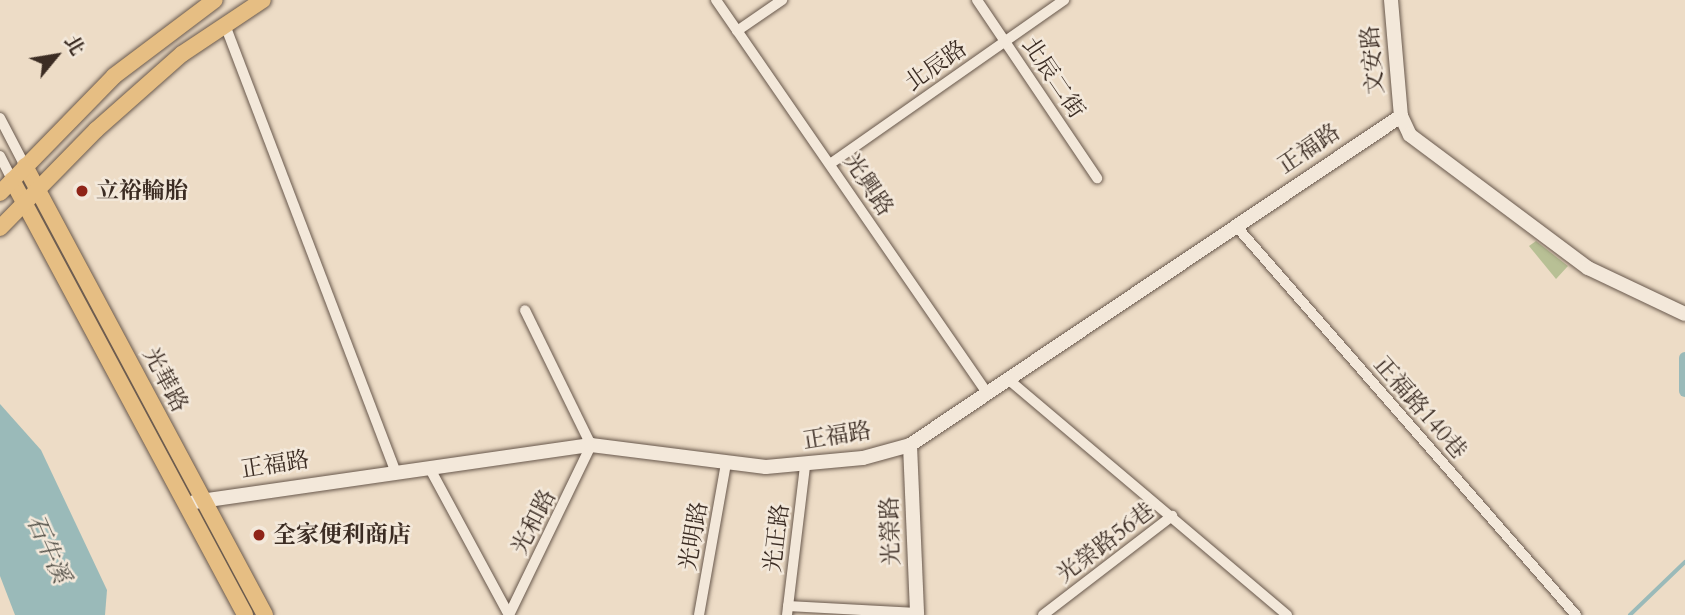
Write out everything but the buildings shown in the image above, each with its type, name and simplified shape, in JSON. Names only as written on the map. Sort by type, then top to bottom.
[{"type":"main road","points":[[0,193],[114,76],[215,0]]},
{"type":"main road","points":[[0,228],[37,189],[182,54],[263,0]]},
{"type":"main road","name":"光華路","points":[[24,166],[265,615]]},
{"type":"main road","name":"光華路","points":[[12,180],[245,615]]},
{"type":"street","name":"光興路","points":[[716,0],[987,393]]},
{"type":"street","points":[[737,31],[782,0]]},
{"type":"street","name":"北辰二街","points":[[977,0],[1097,177]]},
{"type":"street","name":"北辰路","points":[[830,164],[1064,0]]},
{"type":"street","name":"文安路","points":[[1391,0],[1401,116]]},
{"type":"street","points":[[225,25],[395,470]]},
{"type":"street","points":[[1401,116],[1410,135],[1588,268],[1685,314]]},
{"type":"street","name":"正福路","points":[[185,505],[395,470],[590,445],[726,463],[805,466],[910,445],[1401,116]]},
{"type":"street","points":[[0,118],[24,166]]},
{"type":"street","points":[[0,156],[12,180]]},
{"type":"street","name":"正福路140巷","points":[[1236,226],[1576,615]]},
{"type":"street","points":[[526,310],[590,445]]},
{"type":"street","points":[[1009,380],[1171,516]]},
{"type":"street","name":"光和路","points":[[509,615],[590,445]]},
{"type":"street","name":"光榮路","points":[[910,445],[917,614]]},
{"type":"street","name":"光明路","points":[[699,615],[726,463]]},
{"type":"street","name":"光正路","points":[[788,610],[805,466]]},
{"type":"street","points":[[429,467],[509,615]]},
{"type":"street","name":"光榮路56巷","points":[[1043,615],[1171,516],[1287,615]]},
{"type":"street","points":[[788,610],[917,614]]},
{"type":"green space","points":[[1536,241],[1568,266],[1556,279],[1529,246]]},
{"type":"water","name":"石牛溪","points":[[0,404],[41,450],[107,590],[105,615],[15,615],[0,576]]},
{"type":"waterway","points":[[1685,358],[1685,391]]},
{"type":"waterway","points":[[1630,615],[1685,562]]},
{"type":"place","name":"立裕輪胎","points":[[82,191]]},
{"type":"place","name":"全家便利商店","points":[[259,535]]}]
